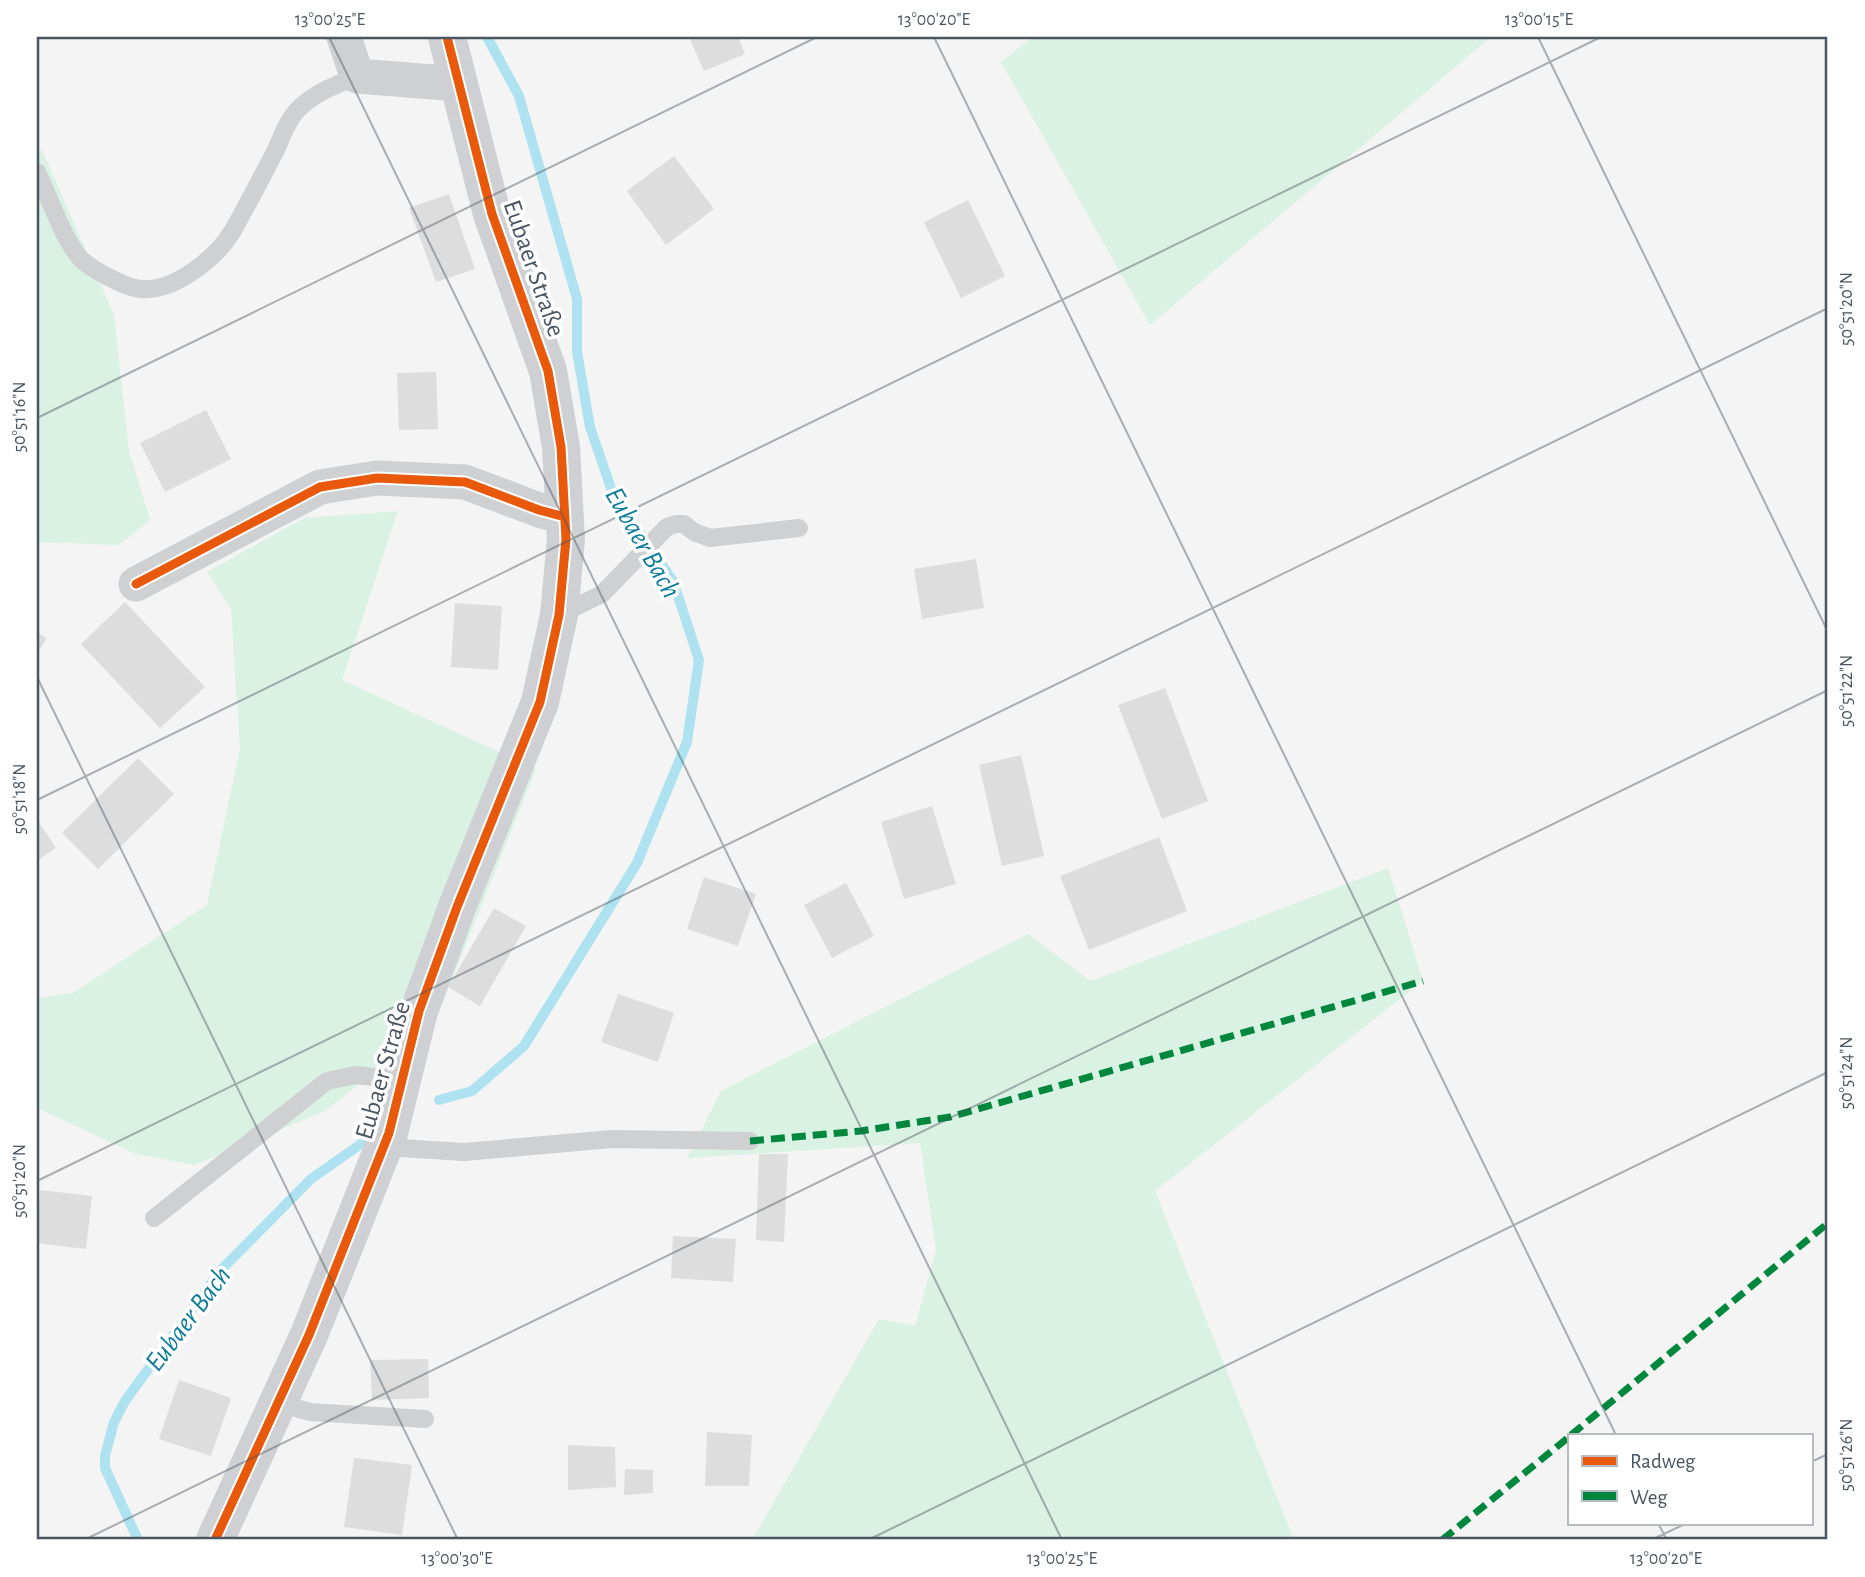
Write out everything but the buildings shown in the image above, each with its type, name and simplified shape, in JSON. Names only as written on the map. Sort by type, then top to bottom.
[{"type":"street","points":[[344,37],[356,76],[459,84]]},
{"type":"street","name":"Eubaer Straße","points":[[215,1540],[309,1335],[384,1147],[419,1011],[457,907],[540,702],[559,615],[566,539],[561,447],[548,371],[492,214],[447,37]]},
{"type":"street","points":[[136,584],[320,487],[377,478],[466,482],[565,517]]},
{"type":"lane","points":[[37,172],[80,258],[100,273],[141,289],[161,286],[205,265],[218,252],[232,232],[293,115],[309,98],[356,76]]},
{"type":"lane","points":[[559,615],[602,594],[667,527],[684,524],[694,533],[710,538],[799,528]]},
{"type":"lane","points":[[154,1218],[327,1082],[355,1075],[402,1080]]},
{"type":"lane","points":[[384,1147],[464,1152],[612,1139],[750,1141]]},
{"type":"lane","points":[[278,1403],[310,1412],[425,1419]]},
{"type":"green space","points":[[1033,37],[1491,37],[1150,325],[1001,62]]},
{"type":"green space","points":[[42,150],[114,315],[129,451],[150,520],[119,545],[37,542],[37,151]]},
{"type":"green space","points":[[398,511],[342,680],[536,769],[433,1027],[325,1111],[195,1165],[136,1154],[37,1108],[37,998],[73,993],[207,905],[240,748],[231,609],[207,572],[304,518]]},
{"type":"green space","points":[[1388,868],[1423,981],[1155,1191],[1294,1540],[752,1540],[879,1319],[915,1326],[936,1250],[920,1143],[687,1158],[721,1091],[1028,934],[1091,981]]},
{"type":"waterway","name":"Eubaer Bach","points":[[439,1100],[472,1091],[524,1046],[637,863],[687,742],[699,660],[673,581],[613,494],[590,427],[577,352],[577,299],[519,96],[487,37]]},
{"type":"waterway","name":"Eubaer Bach","points":[[138,1540],[105,1468],[105,1456],[114,1422],[125,1401],[220,1271],[311,1179],[365,1141]]},
{"type":"marked path","points":[[750,1141],[861,1131],[950,1117],[1423,981]]},
{"type":"marked path","points":[[1572,1434],[1828,1223]]},
{"type":"marked path","points":[[1442,1540],[1568,1438]]},
{"type":"cycle path","points":[[215,1540],[309,1335],[389,1133],[419,1011],[457,907],[540,702],[559,615],[566,539],[561,447],[548,371],[492,214],[447,37]]},
{"type":"cycle path","points":[[136,584],[320,487],[377,478],[465,482],[565,517]]}]
